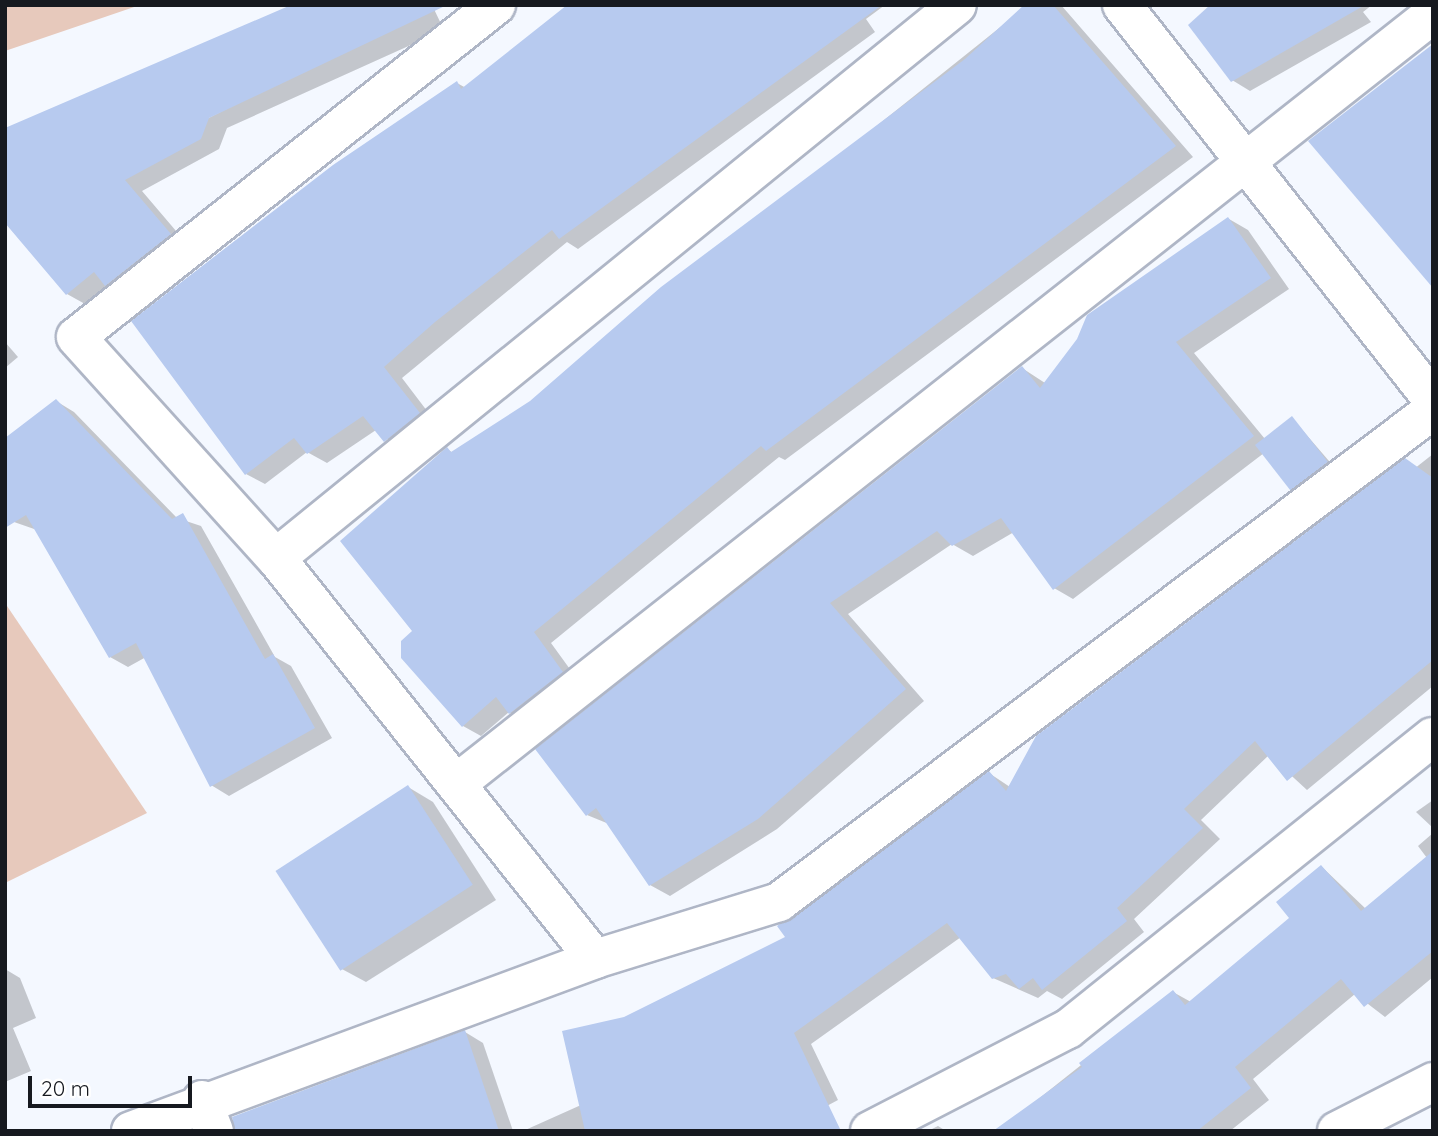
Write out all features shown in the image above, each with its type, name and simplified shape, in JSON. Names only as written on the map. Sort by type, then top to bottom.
[{"type":"street","points":[[496,5],[76,337],[276,558],[595,959]]},
{"type":"street","points":[[276,558],[957,5]]},
{"type":"street","points":[[1122,5],[1433,400]]},
{"type":"street","points":[[456,784],[1433,15]]},
{"type":"street","points":[[131,1131],[208,1115],[595,959],[779,902],[1433,410]]},
{"type":"street","points":[[870,1131],[1068,1028],[1433,737]]},
{"type":"street","points":[[1337,1131],[1433,1082]]},
{"type":"shaded area","points":[[5,5],[140,5],[5,51]]},
{"type":"shaded area","points":[[5,603],[147,813],[5,883]]},
{"type":"building","points":[[291,5],[447,5],[209,118],[201,139],[125,180],[171,234],[105,286],[94,272],[66,295],[5,223],[5,128]]},
{"type":"building","points":[[567,5],[882,5],[559,239],[552,230],[435,322],[384,367],[420,413],[384,442],[363,416],[307,454],[294,438],[245,475],[131,321],[333,165],[457,81],[461,89]]},
{"type":"building","points":[[1024,5],[1053,5],[1176,146],[766,451],[761,446],[534,632],[563,672],[509,714],[496,697],[462,727],[401,658],[401,641],[412,631],[340,541],[447,447],[451,452],[530,401],[661,287],[965,59]]},
{"type":"building","points":[[1210,5],[1365,5],[1231,82],[1188,25]]},
{"type":"building","points":[[1433,44],[1433,288],[1308,141]]},
{"type":"building","points":[[1228,217],[1271,278],[1176,342],[1254,436],[1053,590],[1001,518],[952,546],[937,531],[830,603],[906,689],[758,819],[649,886],[596,808],[586,816],[535,749],[1022,366],[1040,388],[1077,339],[1087,315]]},
{"type":"building","points":[[56,399],[172,519],[183,513],[265,659],[273,654],[315,728],[210,787],[136,643],[109,658],[26,515],[5,528],[5,438]]},
{"type":"building","points":[[1292,416],[1328,462],[1291,491],[1255,445]]},
{"type":"building","points":[[1405,458],[1433,478],[1433,660],[1287,781],[1255,741],[1184,809],[1203,828],[1117,908],[1127,921],[1042,990],[1033,978],[1019,989],[1006,974],[992,979],[947,923],[794,1033],[841,1131],[585,1131],[562,1031],[624,1017],[785,937],[777,926],[989,771],[1006,791],[1036,736]]},
{"type":"building","points":[[408,785],[473,885],[340,971],[275,871]]},
{"type":"building","points":[[1433,851],[1433,951],[1364,1007],[1341,979],[1235,1067],[1251,1088],[1197,1131],[993,1131],[1082,1067],[1079,1063],[1173,990],[1185,1005],[1289,918],[1276,902],[1321,865],[1361,911]]},
{"type":"building","points":[[465,1030],[499,1131],[235,1131],[232,1117]]}]
